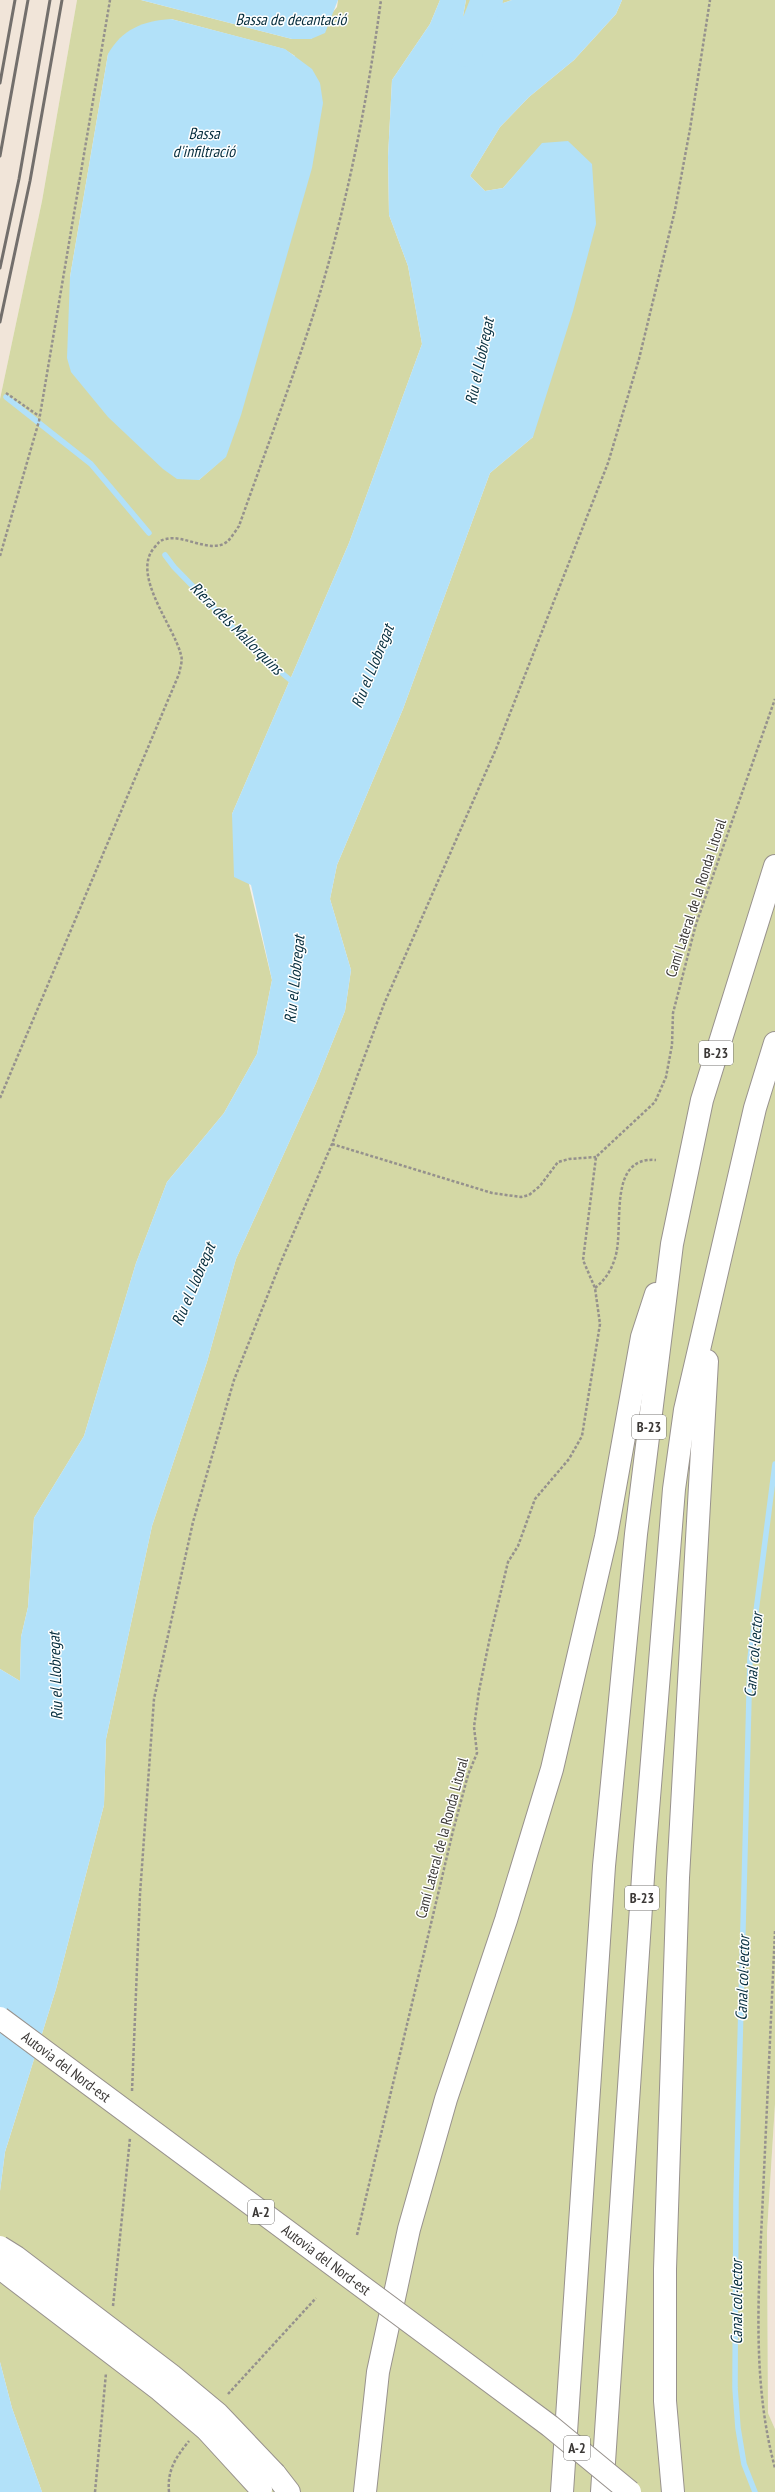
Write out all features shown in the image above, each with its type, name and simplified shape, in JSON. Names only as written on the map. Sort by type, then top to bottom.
[{"type":"highway","name":"B-23","points":[[562,2492],[604,1866],[636,1534],[672,1244],[702,1100],[775,866]]},
{"type":"highway","name":"B-23","points":[[602,2492],[645,1855],[674,1489],[685,1410],[756,1108],[775,1043]]},
{"type":"highway","points":[[365,2492],[378,2372],[409,2229],[446,2099],[506,1920],[552,1769],[606,1537],[642,1337],[672,1244]]},
{"type":"highway","points":[[673,2492],[665,2401],[665,2269],[678,1878],[710,1307]]},
{"type":"highway","name":"Autovia del Nord-est","points":[[0,2018],[550,2426],[630,2492]]},
{"type":"highway","points":[[0,2247],[16,2257],[171,2375],[218,2414],[266,2485]]},
{"type":"highway","points":[[0,2268],[160,2390],[206,2429],[266,2485],[289,2492]]},
{"type":"path","points":[[0,556],[39,416],[110,0]]},
{"type":"path","points":[[0,1098],[179,674],[182,657],[149,583],[146,564],[151,551],[161,540],[174,537],[206,544],[219,545],[228,541],[239,526],[308,330],[335,233],[355,150],[381,0]]},
{"type":"path","points":[[132,2081],[140,1894],[154,1699],[159,1666],[193,1522],[234,1380],[280,1264],[332,1144],[384,1004],[496,749],[608,463],[639,359],[674,210],[690,129],[710,0]]},
{"type":"path","points":[[6,393],[39,416]]},
{"type":"path","name":"Camí Lateral de la Ronda Litoral","points":[[357,2235],[453,1831],[468,1775],[477,1753],[474,1727],[477,1706],[490,1637],[508,1562],[518,1546],[535,1499],[569,1459],[582,1436],[600,1324],[595,1288],[583,1260],[596,1157],[655,1102],[666,1077],[672,1045],[673,1013],[696,924],[775,699]]},
{"type":"path","points":[[332,1144],[492,1193],[521,1197],[529,1195],[540,1186],[558,1162],[569,1159],[596,1157]]},
{"type":"path","points":[[595,1288],[606,1280],[616,1257],[622,1187],[628,1170],[637,1163],[648,1160],[656,1160]]},
{"type":"path","points":[[775,1931],[759,2281],[759,2349],[760,2380],[767,2438],[775,2468]]},
{"type":"path","points":[[114,2300],[130,2149]]},
{"type":"path","points":[[228,2394],[316,2298]]},
{"type":"path","points":[[95,2492],[106,2371]]},
{"type":"path","points":[[169,2492],[168,2479],[173,2461],[189,2440]]},
{"type":"shaded area","points":[[0,0],[77,0],[42,201],[0,399]]},
{"type":"shaded area","points":[[775,2104],[775,2429],[768,2413],[767,2232]]},
{"type":"green space","points":[[77,0],[141,0],[292,39],[311,39],[337,7],[338,0],[440,0],[430,24],[392,80],[388,157],[389,215],[408,266],[422,344],[349,543],[232,814],[272,980],[257,1054],[224,1113],[167,1182],[136,1263],[84,1436],[34,1518],[28,1607],[21,1637],[20,1681],[0,1669],[0,399],[42,201]],"holes":[[[171,19],[284,49],[295,56],[225,457],[199,480],[70,277],[108,54]]]},
{"type":"green space","points":[[466,0],[512,0],[463,16]]},
{"type":"green space","points":[[622,0],[775,0],[775,2104],[767,2232],[768,2413],[775,2429],[775,2492],[42,2492],[12,2408],[0,2362],[0,2191],[5,2152],[56,1989],[104,1805],[106,1739],[152,1526],[207,1362],[236,1259],[316,1083],[345,1011],[351,970],[330,899],[337,865],[403,709],[490,473],[533,437],[542,144],[503,188],[485,191],[470,176],[500,127],[529,97],[574,60],[616,14]]},
{"type":"water","name":"Bassa de decantació","points":[[141,0],[338,0],[325,33],[311,39],[292,39]]},
{"type":"water","points":[[440,0],[466,0],[463,16],[512,0],[622,0],[616,14],[574,60],[529,97],[500,127],[470,176],[485,191],[503,188],[542,143],[568,141],[592,164],[596,224],[573,311],[533,437],[490,473],[403,709],[337,865],[330,899],[351,970],[345,1011],[316,1083],[236,1259],[207,1362],[152,1526],[106,1739],[104,1805],[56,1989],[5,2152],[0,2191],[0,1669],[20,1681],[21,1637],[28,1607],[34,1518],[84,1436],[136,1263],[167,1182],[224,1113],[257,1054],[272,980],[251,885],[234,877],[232,814],[349,543],[422,344],[408,266],[389,215],[388,157],[392,80],[430,24]]},
{"type":"water","name":"Bassa d'infiltració","points":[[171,19],[285,49],[312,69],[320,83],[323,103],[312,168],[241,415],[226,457],[199,480],[177,479],[163,469],[108,417],[71,372],[67,358],[70,277],[108,54],[120,38],[134,28],[142,24]]},
{"type":"water","points":[[0,2362],[12,2408],[42,2492],[0,2492]]},
{"type":"waterway","name":"Riu el Llobregat","points":[[467,51],[487,0]]},
{"type":"waterway","name":"Riera dels Mallorquins","points":[[6,397],[91,464],[149,533]]},
{"type":"waterway","name":"Riera dels Mallorquins","points":[[165,555],[174,567],[258,653],[295,684]]},
{"type":"waterway","name":"Canal col·lector","points":[[755,2492],[744,2464],[738,2428],[735,2388],[736,2198],[750,1658],[775,1464]]},
{"type":"railway","points":[[0,83],[15,0]]},
{"type":"railway","points":[[0,156],[28,0]]},
{"type":"railway","points":[[0,268],[19,179],[50,0]]},
{"type":"railway","points":[[0,322],[30,181],[62,0]]}]
